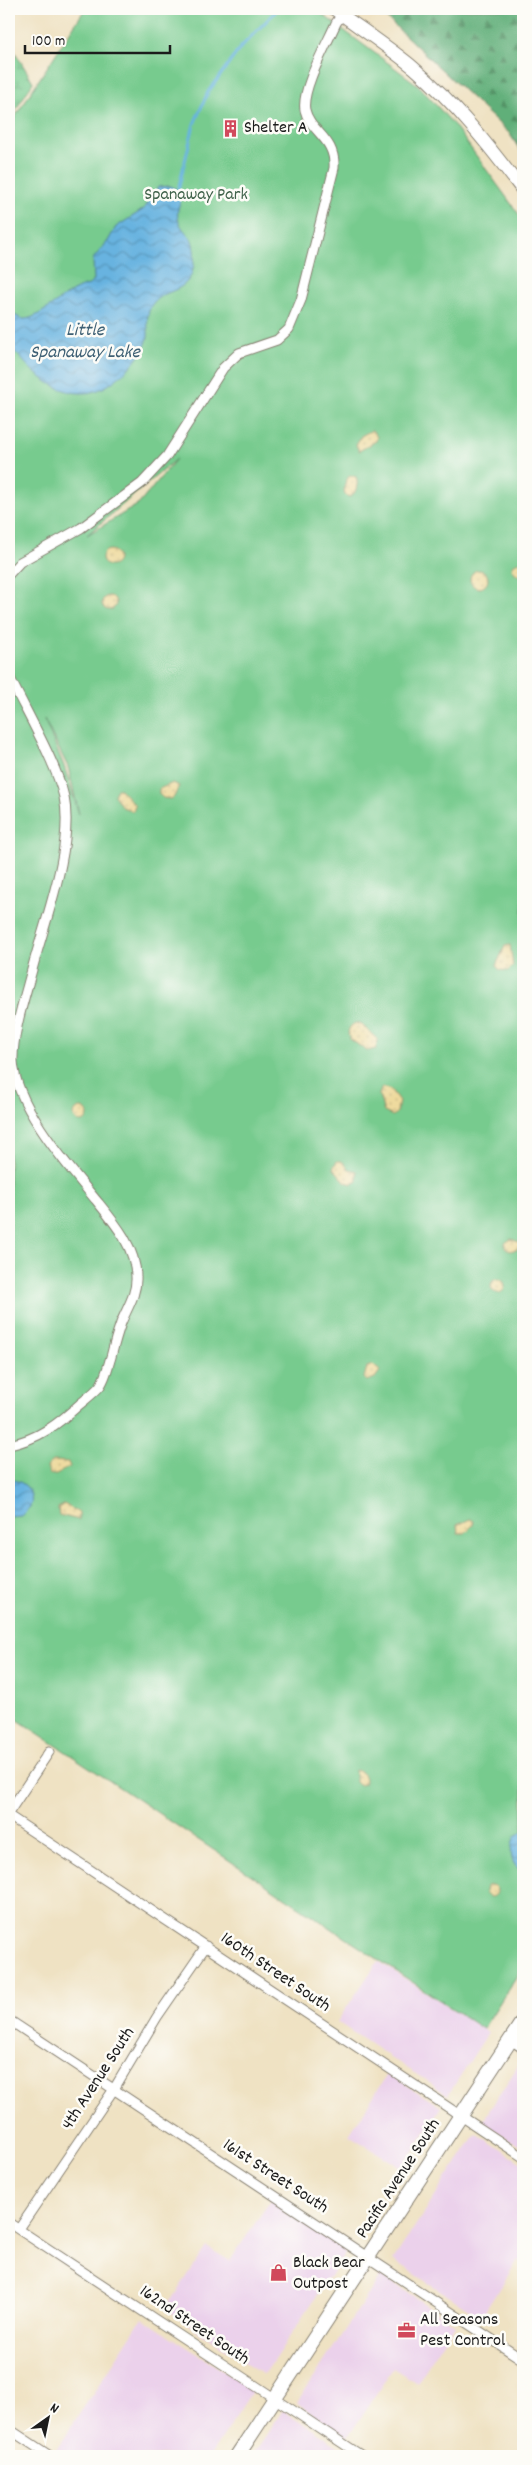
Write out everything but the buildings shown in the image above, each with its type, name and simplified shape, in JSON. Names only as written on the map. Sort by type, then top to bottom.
[{"type":"main road","points":[[338,12],[398,55],[432,84],[474,127],[523,191]]},
{"type":"main road","name":"Pacific Avenue South","points":[[237,2456],[462,2116],[517,2043],[523,2020]]},
{"type":"street","points":[[9,574],[20,562],[81,528],[142,483],[167,456],[228,362],[239,353],[277,340],[289,329],[301,300],[334,168],[331,148],[306,114],[306,95],[332,32],[338,12]]},
{"type":"street","points":[[9,676],[57,777],[64,797],[66,819],[63,850],[13,1051],[15,1078],[37,1121],[75,1174],[118,1226],[130,1251],[136,1275],[134,1295],[122,1320],[106,1372],[99,1387],[54,1427],[23,1442],[9,1445]]},
{"type":"street","points":[[9,1814],[49,1752]]},
{"type":"street","name":"160th Street South","points":[[9,1814],[523,2157]]},
{"type":"street","name":"4th Avenue South","points":[[19,2229],[114,2089],[157,2017],[206,1946]]},
{"type":"street","name":"161st Street South","points":[[9,2020],[523,2360]]},
{"type":"street","name":"162nd Street South","points":[[9,2222],[362,2456]]},
{"type":"street","points":[[9,2429],[50,2456]]},
{"type":"shaded area","points":[[378,1961],[488,2033],[448,2095],[337,2022]]},
{"type":"shaded area","points":[[523,2058],[523,2148],[482,2122]]},
{"type":"shaded area","points":[[388,2073],[441,2107],[402,2168],[349,2135]]},
{"type":"shaded area","points":[[476,2133],[523,2164],[523,2263],[518,2260],[481,2317],[393,2260]]},
{"type":"shaded area","points":[[272,2198],[348,2249],[264,2375],[165,2309],[207,2247],[230,2261]]},
{"type":"shaded area","points":[[381,2275],[455,2324],[417,2383],[393,2368],[348,2437],[297,2403]]},
{"type":"shaded area","points":[[142,2318],[253,2390],[210,2456],[65,2456],[56,2450]]},
{"type":"shaded area","points":[[283,2410],[353,2456],[252,2456]]},
{"type":"green space","name":"Spanaway Park","points":[[85,9],[315,9],[418,85],[454,125],[523,220],[523,1966],[483,2029],[9,1714],[9,126]],"holes":[[[176,459],[139,504],[87,535]],[[44,719],[68,767],[79,814],[64,766]]]},
{"type":"green space","points":[[377,9],[523,9],[523,155],[509,133]]},
{"type":"green space","points":[[9,42],[33,82],[9,121]]},
{"type":"sand","points":[[372,430],[377,437],[376,441],[359,451],[356,445],[361,436]]},
{"type":"sand","points":[[350,475],[356,477],[357,482],[355,491],[349,497],[345,495],[344,489]]},
{"type":"sand","points":[[107,550],[113,550],[118,555],[116,564],[107,566],[102,561],[102,555]]},
{"type":"sand","points":[[523,561],[523,577],[516,574],[512,568],[514,564]]},
{"type":"sand","points":[[475,570],[483,570],[488,575],[486,586],[475,588],[470,583],[470,575]]},
{"type":"sand","points":[[106,596],[112,596],[116,603],[112,610],[106,610],[102,606],[102,600]]},
{"type":"sand","points":[[173,783],[179,786],[174,797],[171,799],[163,798],[159,794],[159,789]]},
{"type":"sand","points":[[117,789],[120,789],[135,805],[133,811],[122,807],[114,795]]},
{"type":"sand","points":[[510,945],[513,966],[508,971],[500,970],[496,966],[505,946]]},
{"type":"sand","points":[[356,1023],[361,1024],[378,1040],[376,1049],[367,1051],[350,1039],[349,1030]]},
{"type":"sand","points":[[382,1087],[391,1090],[399,1101],[397,1112],[393,1116],[384,1112],[379,1095]]},
{"type":"sand","points":[[81,1108],[86,1110],[88,1115],[86,1120],[81,1122],[76,1120],[74,1115],[76,1110]]},
{"type":"sand","points":[[337,1161],[342,1161],[349,1169],[357,1171],[357,1181],[352,1184],[346,1182],[333,1168]]},
{"type":"sand","points":[[511,1239],[521,1243],[521,1248],[510,1251],[505,1248],[505,1243]]},
{"type":"sand","points":[[495,1279],[501,1279],[505,1286],[501,1293],[495,1293],[491,1289],[491,1283]]},
{"type":"sand","points":[[373,1365],[380,1371],[375,1378],[367,1381],[364,1378],[367,1367]]},
{"type":"sand","points":[[53,1461],[68,1462],[70,1467],[54,1475],[49,1474],[47,1467]]},
{"type":"sand","points":[[64,1504],[79,1513],[79,1520],[59,1515],[58,1508]]},
{"type":"sand","points":[[470,1519],[474,1521],[473,1525],[465,1533],[458,1533],[457,1525]]},
{"type":"sand","points":[[355,1770],[363,1775],[365,1779],[364,1784],[359,1785],[356,1782]]},
{"type":"sand","points":[[489,1885],[493,1885],[497,1891],[493,1897],[489,1897],[485,1893],[485,1889]]},
{"type":"water","name":"Little Spanaway Lake","points":[[171,186],[180,194],[178,218],[181,226],[192,240],[193,245],[194,265],[188,281],[183,286],[158,298],[153,303],[148,315],[146,344],[132,365],[114,381],[93,392],[82,393],[72,392],[52,385],[33,371],[9,347],[9,312],[23,319],[30,318],[38,315],[72,292],[89,285],[94,280],[93,259],[108,241],[116,227],[144,209],[158,187]]},
{"type":"water","points":[[9,1480],[24,1484],[30,1492],[30,1507],[21,1516],[9,1517]]},
{"type":"water","points":[[523,1831],[523,1872],[515,1865],[511,1851],[515,1836]]},
{"type":"waterway","points":[[178,190],[194,124],[208,92],[241,47],[278,9]]},
{"type":"place","name":"Shelter A","points":[[230,128]]},
{"type":"place","name":"Black Bear Outpost","points":[[279,2273]]},
{"type":"place","name":"All Seasons Pest Control","points":[[406,2330]]}]
